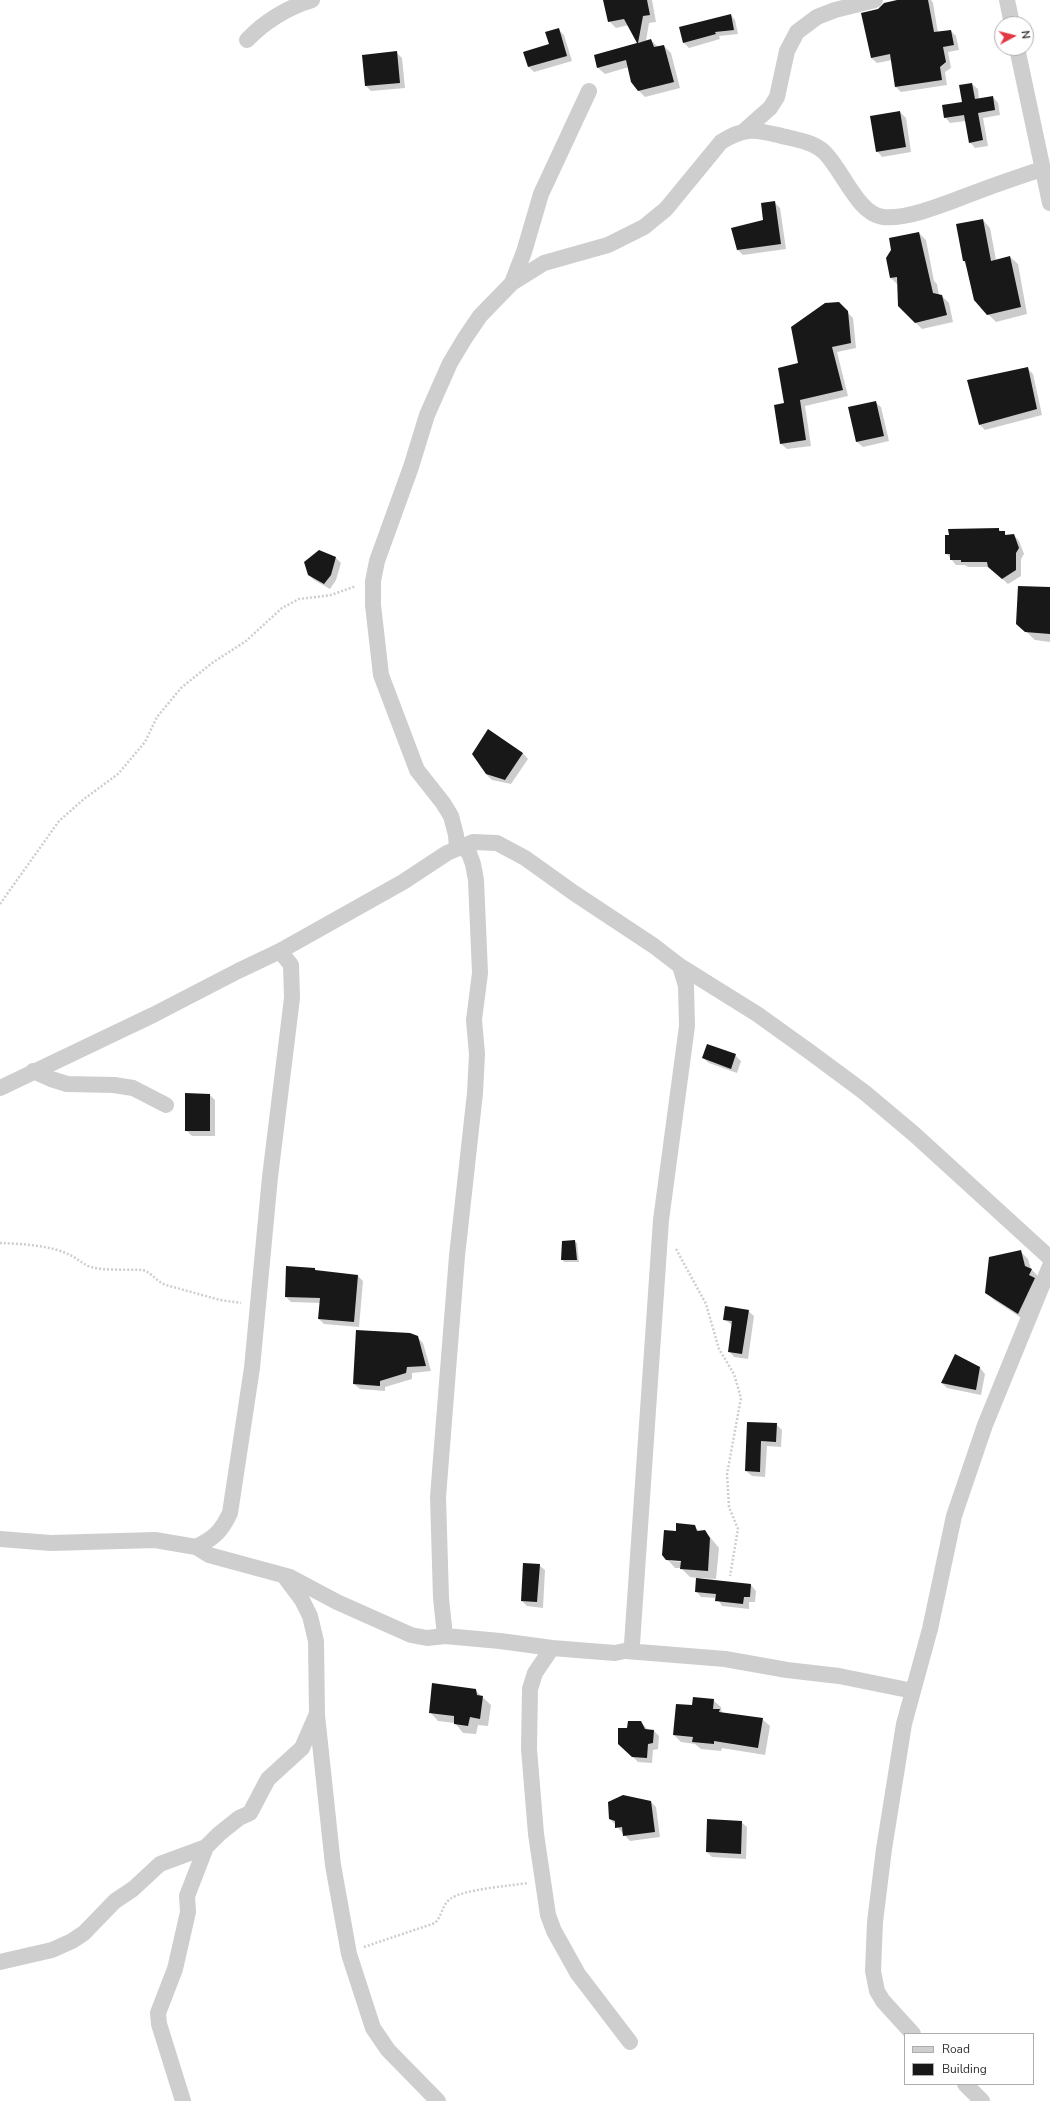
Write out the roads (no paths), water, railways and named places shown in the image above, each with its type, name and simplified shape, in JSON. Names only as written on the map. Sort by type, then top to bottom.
[{"type":"street","points":[[248,40],[260,27],[276,16],[312,0]]},
{"type":"street","points":[[445,1636],[441,1598],[438,1497],[457,1256],[475,1093],[477,1054],[474,1020],[480,973],[476,880],[469,853],[460,847],[451,816],[443,803],[417,770],[381,675],[373,605],[372,581],[386,533],[411,467],[427,415],[450,363],[480,316],[512,282],[544,263],[608,245],[644,227],[674,200],[721,142],[744,131],[770,108],[778,96],[787,51],[797,32],[817,17],[835,10],[874,0]]},
{"type":"street","points":[[1007,0],[1010,16]]},
{"type":"street","points":[[1019,56],[1050,203]]},
{"type":"street","points":[[512,282],[524,252],[541,194],[589,91]]},
{"type":"street","points":[[744,131],[756,130],[808,143],[823,151],[860,201],[872,214],[883,217],[921,211],[1042,169]]},
{"type":"street","points":[[0,1088],[153,1015],[280,951],[403,882],[460,847],[474,842],[497,843],[526,858],[574,893],[654,946],[680,966],[757,1014],[864,1092],[914,1134],[1050,1258]]},
{"type":"street","points":[[196,1547],[211,1539],[222,1529],[230,1513],[252,1368],[270,1177],[292,998],[291,965],[280,951]]},
{"type":"street","points":[[626,1651],[632,1644],[661,1220],[687,1026],[686,986],[680,966]]},
{"type":"street","points":[[33,1071],[67,1084],[114,1085],[133,1088],[166,1105]]},
{"type":"street","points":[[912,2033],[883,2001],[877,1991],[873,1971],[875,1922],[884,1849],[904,1724],[930,1629],[954,1516],[985,1426],[1050,1266]]},
{"type":"street","points":[[0,1539],[51,1542],[142,1540],[196,1547],[210,1555],[283,1575],[337,1602],[411,1635],[427,1638],[445,1636],[552,1648],[615,1653],[626,1651],[725,1659],[787,1670],[839,1676],[912,1691]]},
{"type":"street","points":[[283,1575],[302,1600],[310,1616],[316,1641],[316,1715],[334,1865],[349,1954],[373,2028],[388,2050],[438,2101]]},
{"type":"street","points":[[552,1648],[535,1673],[530,1689],[529,1749],[542,1881],[548,1915],[554,1931],[578,1974],[630,2042]]},
{"type":"street","points":[[0,1962],[52,1950],[72,1942],[84,1933],[115,1901],[133,1889],[160,1864],[206,1847],[238,1818],[250,1813],[268,1779],[302,1748],[316,1715]]},
{"type":"street","points":[[183,2101],[159,2024],[158,2013],[175,1969],[188,1912],[187,1896],[206,1847]]},
{"type":"street","points":[[966,2085],[982,2101]]}]
